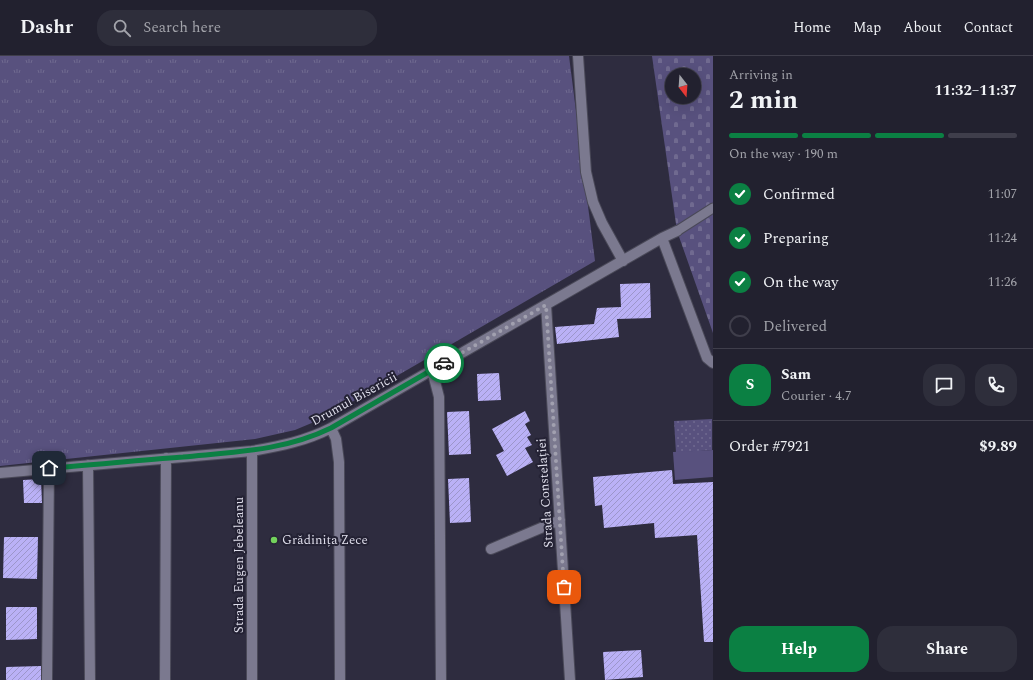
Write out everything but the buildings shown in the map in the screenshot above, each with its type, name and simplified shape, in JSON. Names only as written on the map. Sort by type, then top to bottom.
[{"type":"street","points":[[578,56],[586,172],[593,202],[602,223],[623,261]]},
{"type":"street","name":"Drumul Bisericii","points":[[0,473],[252,451],[298,442],[331,428],[662,238],[677,231]]},
{"type":"street","points":[[662,238],[707,358],[713,363]]},
{"type":"street","name":"Strada Constelației","points":[[546,305],[570,680]]},
{"type":"street","points":[[432,370],[439,397],[440,680]]},
{"type":"street","points":[[331,428],[336,439],[338,456],[340,680]]},
{"type":"street","name":"Strada Eugen Jebeleanu","points":[[252,451],[252,680]]},
{"type":"street","points":[[166,458],[166,680]]},
{"type":"street","points":[[88,465],[90,680]]},
{"type":"street","points":[[47,680],[49,468]]},
{"type":"street","points":[[491,549],[560,520]]},
{"type":"lane","points":[[677,231],[713,208]]},
{"type":"green space","points":[[0,56],[569,56],[595,261],[326,417],[295,430],[255,439],[0,466]]},
{"type":"green space","points":[[652,56],[713,56],[713,333],[677,231]]},
{"type":"green space","points":[[712,419],[712,450],[676,453],[674,421]]},
{"type":"green space","points":[[713,450],[713,477],[675,480],[673,452]]},
{"type":"way so far","points":[[444,363],[546,305],[564,587]]},
{"type":"place","name":"Grădinița Zece","points":[[274,540]]},
{"type":"route","points":[[49,468],[252,451],[298,442],[331,428],[444,363]]}]
